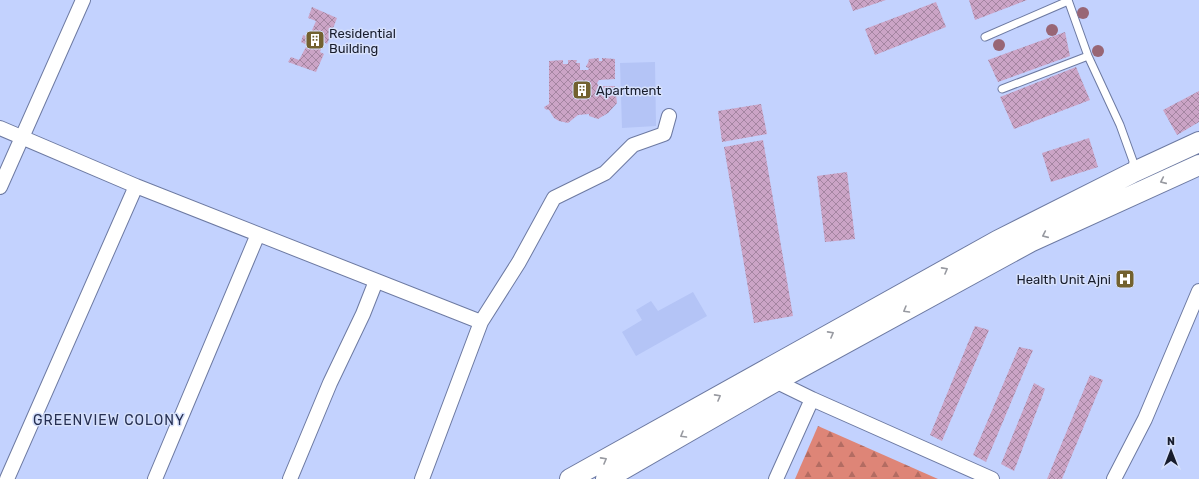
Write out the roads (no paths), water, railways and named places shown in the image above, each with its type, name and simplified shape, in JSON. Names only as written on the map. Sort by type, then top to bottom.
[{"type":"main road","points":[[606,479],[768,378],[997,241],[1132,173],[1199,142]]},
{"type":"main road","points":[[570,479],[1030,242],[1199,165]]},
{"type":"street","points":[[0,187],[83,0]]},
{"type":"street","points":[[422,479],[481,322],[519,262],[554,198],[605,173],[634,145],[664,134],[669,116]]},
{"type":"street","points":[[0,128],[136,186],[481,322]]},
{"type":"street","points":[[7,479],[136,186]]},
{"type":"street","points":[[155,479],[258,234]]},
{"type":"street","points":[[290,479],[330,384],[364,314],[376,281]]},
{"type":"street","points":[[1114,479],[1145,419],[1199,291]]},
{"type":"street","points":[[768,378],[992,479]]},
{"type":"street","points":[[776,479],[812,399]]},
{"type":"lane","points":[[985,37],[1068,1],[1088,56],[1120,125],[1133,161],[1132,173]]},
{"type":"lane","points":[[1002,89],[1088,56]]},
{"type":"place","name":"Residential Building","points":[[315,40]]},
{"type":"place","name":"Apartment","points":[[582,90]]},
{"type":"place","name":"Health Unit Ajni","points":[[1125,279]]},
{"type":"district","name":"GREENVIEW COLONY","points":[[109,420]]}]
